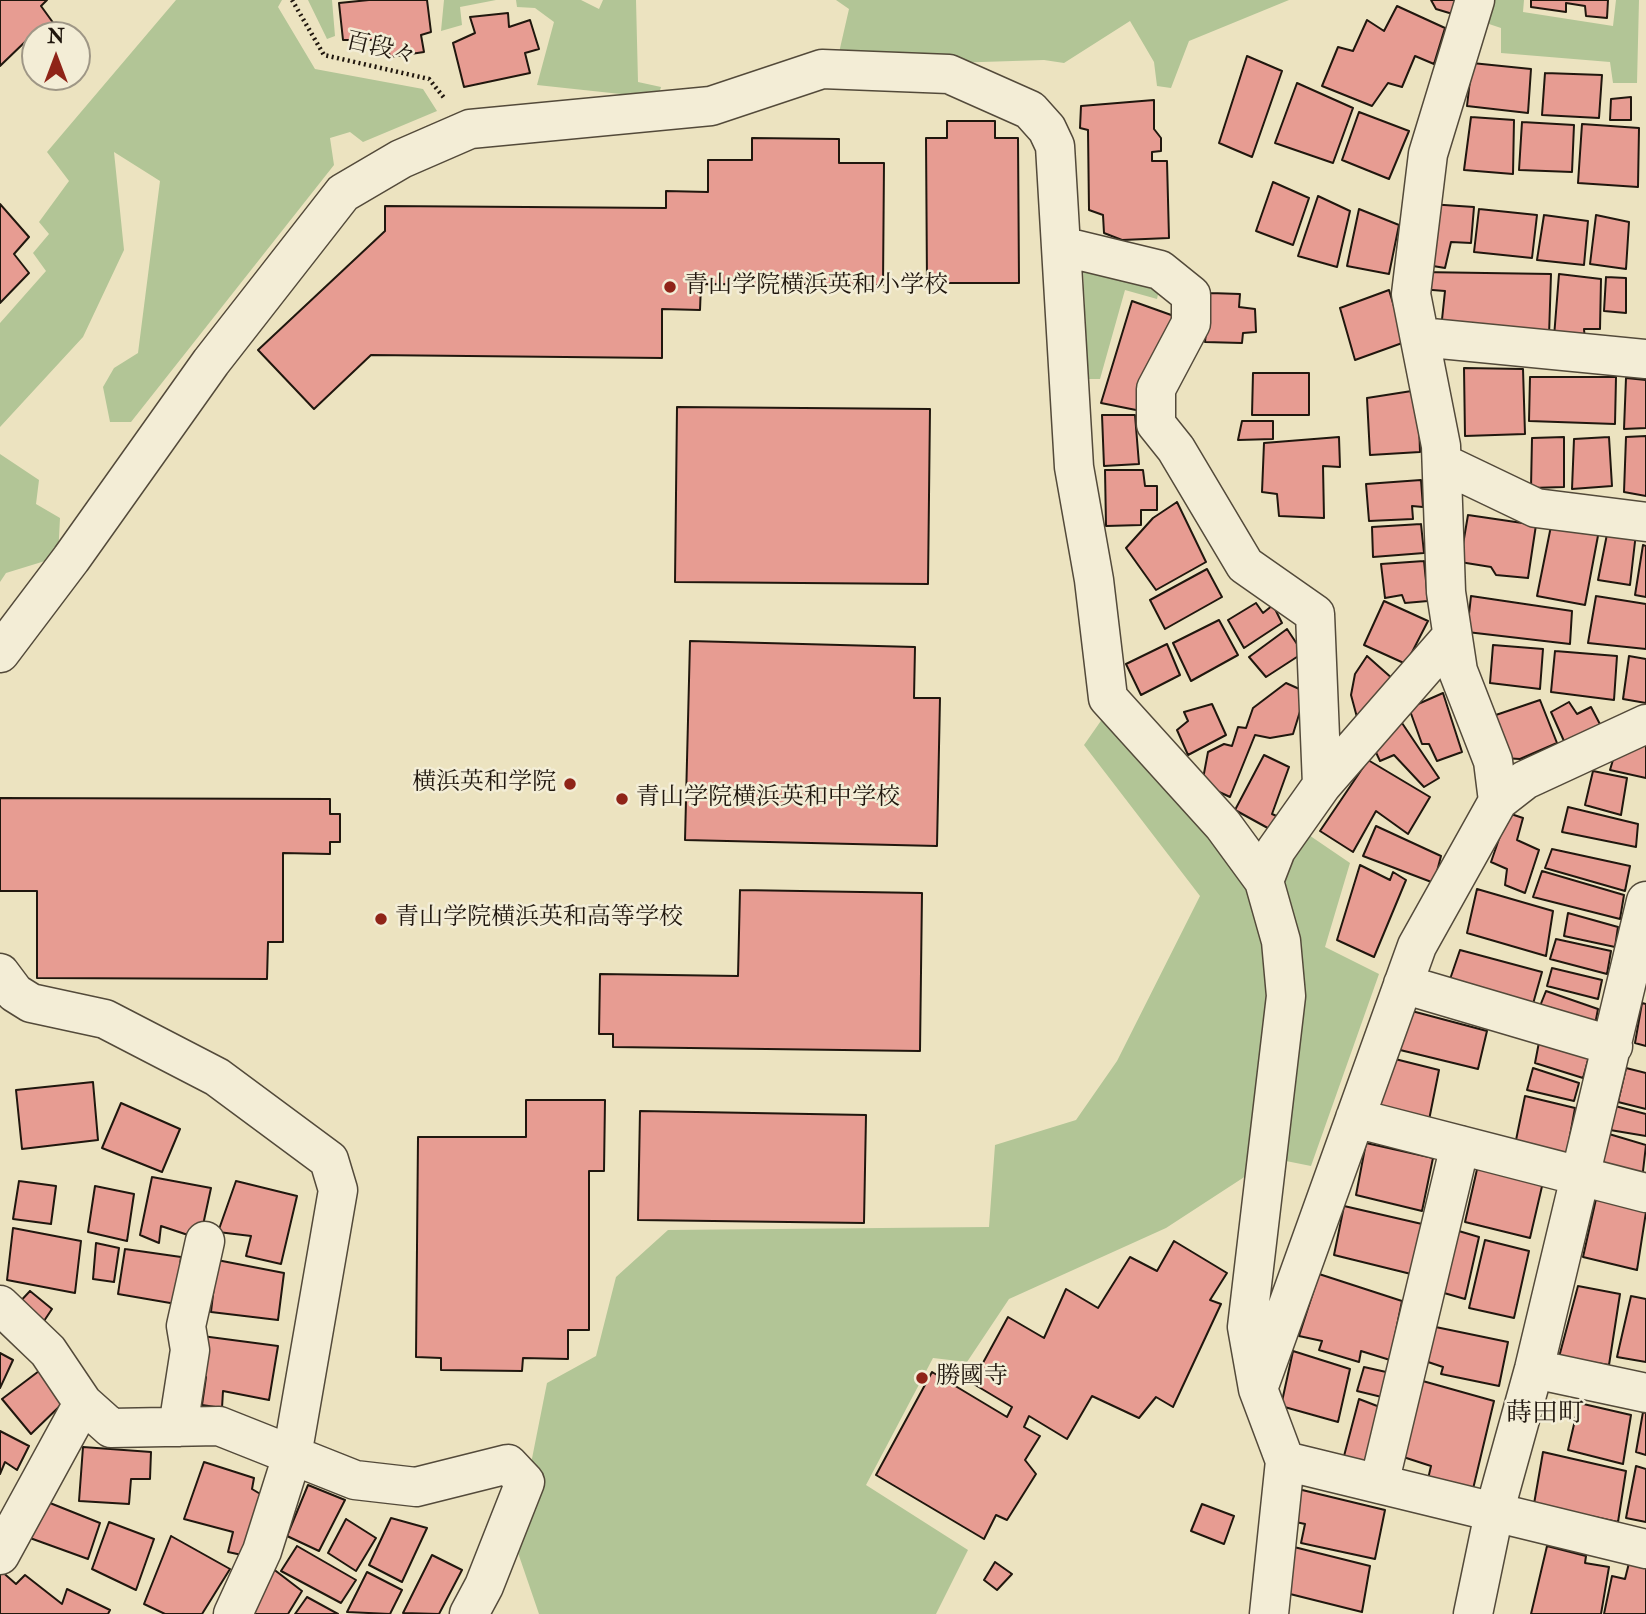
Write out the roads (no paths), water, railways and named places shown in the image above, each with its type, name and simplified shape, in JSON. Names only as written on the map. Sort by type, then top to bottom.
[{"type":"street","points":[[1475,0],[1428,154],[1411,294],[1442,463],[1446,592],[1458,671],[1493,761],[1498,801]]},
{"type":"street","points":[[0,653],[71,559],[211,362],[343,193],[401,159],[470,129],[711,106],[822,69],[949,74],[1030,110],[1048,129],[1055,146],[1074,467],[1094,579],[1108,698],[1223,825],[1264,881],[1281,941],[1286,996],[1247,1327],[1258,1389],[1284,1461],[1269,1614]]},
{"type":"street","points":[[1061,246],[1160,270],[1191,295],[1191,323],[1156,389],[1156,424],[1176,449],[1245,565],[1315,614],[1322,785]]},
{"type":"street","points":[[1419,337],[1646,359]]},
{"type":"street","points":[[1442,463],[1536,508],[1646,522]]},
{"type":"street","points":[[1264,881],[1276,850],[1322,785],[1452,636]]},
{"type":"street","points":[[1258,1389],[1417,946],[1498,801],[1525,780],[1646,724]]},
{"type":"street","points":[[1473,1614],[1494,1513],[1534,1369],[1645,910]]},
{"type":"street","points":[[0,973],[15,993],[31,1003],[105,1019],[217,1077],[329,1160],[338,1190],[292,1456],[262,1551],[233,1614]]},
{"type":"street","points":[[1403,984],[1613,1046]]},
{"type":"street","points":[[1355,1118],[1646,1193]]},
{"type":"street","points":[[1379,1484],[1460,1145]]},
{"type":"street","points":[[178,1427],[190,1350],[187,1326],[205,1241]]},
{"type":"street","points":[[0,1305],[48,1351],[83,1403],[111,1428],[219,1426],[355,1480],[416,1487],[508,1464],[524,1482],[484,1587],[469,1614]]},
{"type":"street","points":[[1534,1369],[1646,1393]]},
{"type":"street","points":[[0,1555],[83,1403]]},
{"type":"street","points":[[1284,1461],[1646,1549]]},
{"type":"place","name":"青山学院横浜英和小学校","points":[[670,287]]},
{"type":"place","name":"横浜英和学院","points":[[570,784]]},
{"type":"place","name":"青山学院横浜英和中学校","points":[[622,799]]},
{"type":"place","name":"青山学院横浜英和高等学校","points":[[381,919]]},
{"type":"place","name":"勝國寺","points":[[922,1378]]},
{"type":"district","name":"蒔田町","points":[[1545,1415]]}]
